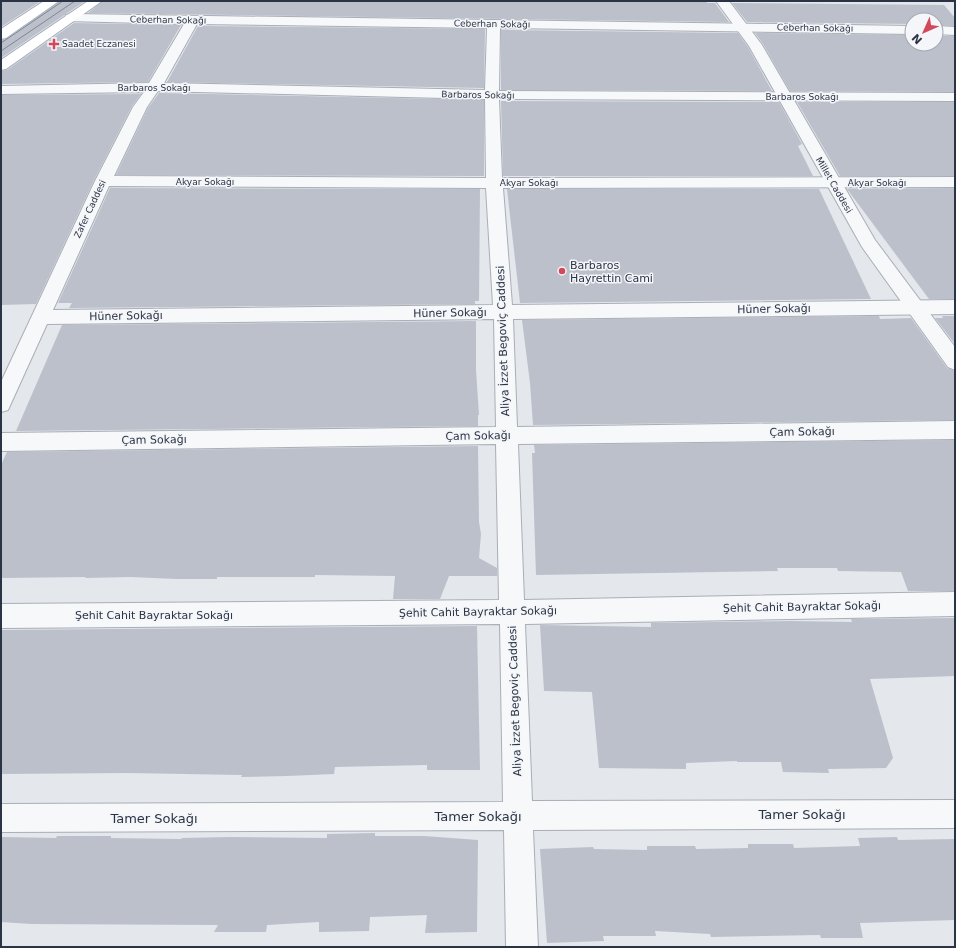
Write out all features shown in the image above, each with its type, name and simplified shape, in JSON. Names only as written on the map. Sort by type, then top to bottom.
[{"type":"main road","points":[[1,35],[53,1]]},
{"type":"main road","points":[[1,66],[96,1]]},
{"type":"street","name":"Millet Caddesi","points":[[722,1],[755,45],[868,243],[955,362]]},
{"type":"street","name":"Ceberhan Sokağı","points":[[71,18],[741,26],[904,30]]},
{"type":"street","name":"Zafer Caddesi","points":[[1,404],[103,181],[140,107],[154,87],[193,20]]},
{"type":"street","name":"Aliya İzzet Begoviç Caddesi","points":[[494,24],[492,95],[494,183],[503,312],[522,947]]},
{"type":"street","points":[[944,30],[955,31]]},
{"type":"street","name":"Barbaros Sokağı","points":[[1,90],[154,87],[492,95],[955,97]]},
{"type":"street","name":"Akyar Sokağı","points":[[103,181],[494,183],[955,182]]},
{"type":"street","name":"Hüner Sokağı","points":[[41,317],[955,307]]},
{"type":"street","name":"Çam Sokağı","points":[[1,442],[955,430]]},
{"type":"street","name":"Şehit Cahit Bayraktar Sokağı","points":[[1,616],[512,612],[955,604]]},
{"type":"street","name":"Tamer Sokağı","points":[[1,818],[955,814]]},
{"type":"building","points":[[1,1],[41,1],[1,27]]},
{"type":"building","points":[[60,1],[85,1],[1,58],[1,40],[7,39]]},
{"type":"building","points":[[103,1],[707,1],[707,3],[715,3],[729,22],[88,13]]},
{"type":"building","points":[[732,3],[944,5],[955,18],[955,26],[944,25],[944,12],[904,12],[904,24],[747,22]]},
{"type":"building","points":[[74,23],[181,25],[148,82],[1,84],[1,71],[7,70]]},
{"type":"building","points":[[198,26],[485,29],[484,88],[167,82]]},
{"type":"building","points":[[501,30],[738,33],[748,47],[772,91],[501,90]]},
{"type":"building","points":[[755,33],[904,35],[904,52],[944,52],[944,36],[955,36],[955,92],[790,91]]},
{"type":"building","points":[[159,93],[484,100],[484,176],[116,175],[148,108]]},
{"type":"building","points":[[141,94],[132,106],[94,180],[36,304],[1,305],[1,95]]},
{"type":"building","points":[[501,101],[779,102],[802,144],[798,146],[813,176],[503,176]]},
{"type":"building","points":[[797,102],[955,102],[955,176],[840,176]]},
{"type":"building","points":[[110,188],[480,189],[479,301],[475,301],[475,304],[69,308],[72,303],[58,303]]},
{"type":"building","points":[[955,188],[955,299],[929,299],[847,189]]},
{"type":"building","points":[[507,189],[819,189],[871,299],[520,303]]},
{"type":"building","points":[[879,316],[880,319],[911,318],[947,368],[955,371],[955,420],[533,425],[530,383],[522,320]]},
{"type":"building","points":[[942,316],[955,316],[955,344],[935,318],[943,318]]},
{"type":"building","points":[[476,321],[476,370],[479,415],[478,426],[16,431],[62,325]]},
{"type":"building","points":[[955,440],[955,591],[908,591],[901,572],[838,571],[837,568],[777,568],[778,571],[536,575],[532,453],[535,453],[534,445]]},
{"type":"building","points":[[478,446],[479,522],[481,534],[479,558],[497,568],[497,576],[449,576],[440,599],[393,599],[395,576],[315,575],[315,577],[217,577],[217,579],[131,577],[1,578],[1,465],[7,452]]},
{"type":"building","points":[[955,618],[955,676],[870,679],[893,758],[886,768],[828,769],[829,773],[783,772],[781,762],[737,761],[686,763],[686,769],[599,768],[592,692],[544,691],[540,625],[651,627],[651,623],[790,621],[852,622],[851,619]]},
{"type":"building","points":[[477,626],[480,770],[427,770],[427,765],[335,767],[334,774],[241,777],[242,775],[127,773],[1,774],[1,630]]},
{"type":"building","points":[[375,833],[375,836],[424,836],[478,840],[477,932],[425,933],[427,915],[370,917],[369,931],[319,932],[319,922],[267,925],[266,932],[214,932],[218,925],[31,924],[1,922],[1,837],[56,838],[57,836],[111,836],[111,838],[181,839],[231,837],[327,838],[327,834]]},
{"type":"building","points":[[897,837],[898,840],[955,839],[955,920],[860,923],[863,938],[821,938],[820,935],[711,937],[710,934],[655,931],[656,936],[603,936],[604,941],[547,943],[540,849],[593,847],[594,849],[647,850],[647,846],[695,846],[696,849],[748,848],[748,844],[793,844],[794,848],[860,846],[858,838]]},
{"type":"tram line","points":[[1,43],[63,1]]},
{"type":"tram line","points":[[1,51],[75,1]]},
{"type":"place","name":"Saadet Eczanesi","points":[[54,44]]},
{"type":"place","name":"Barbaros Hayrettin Cami","points":[[562,271]]}]
